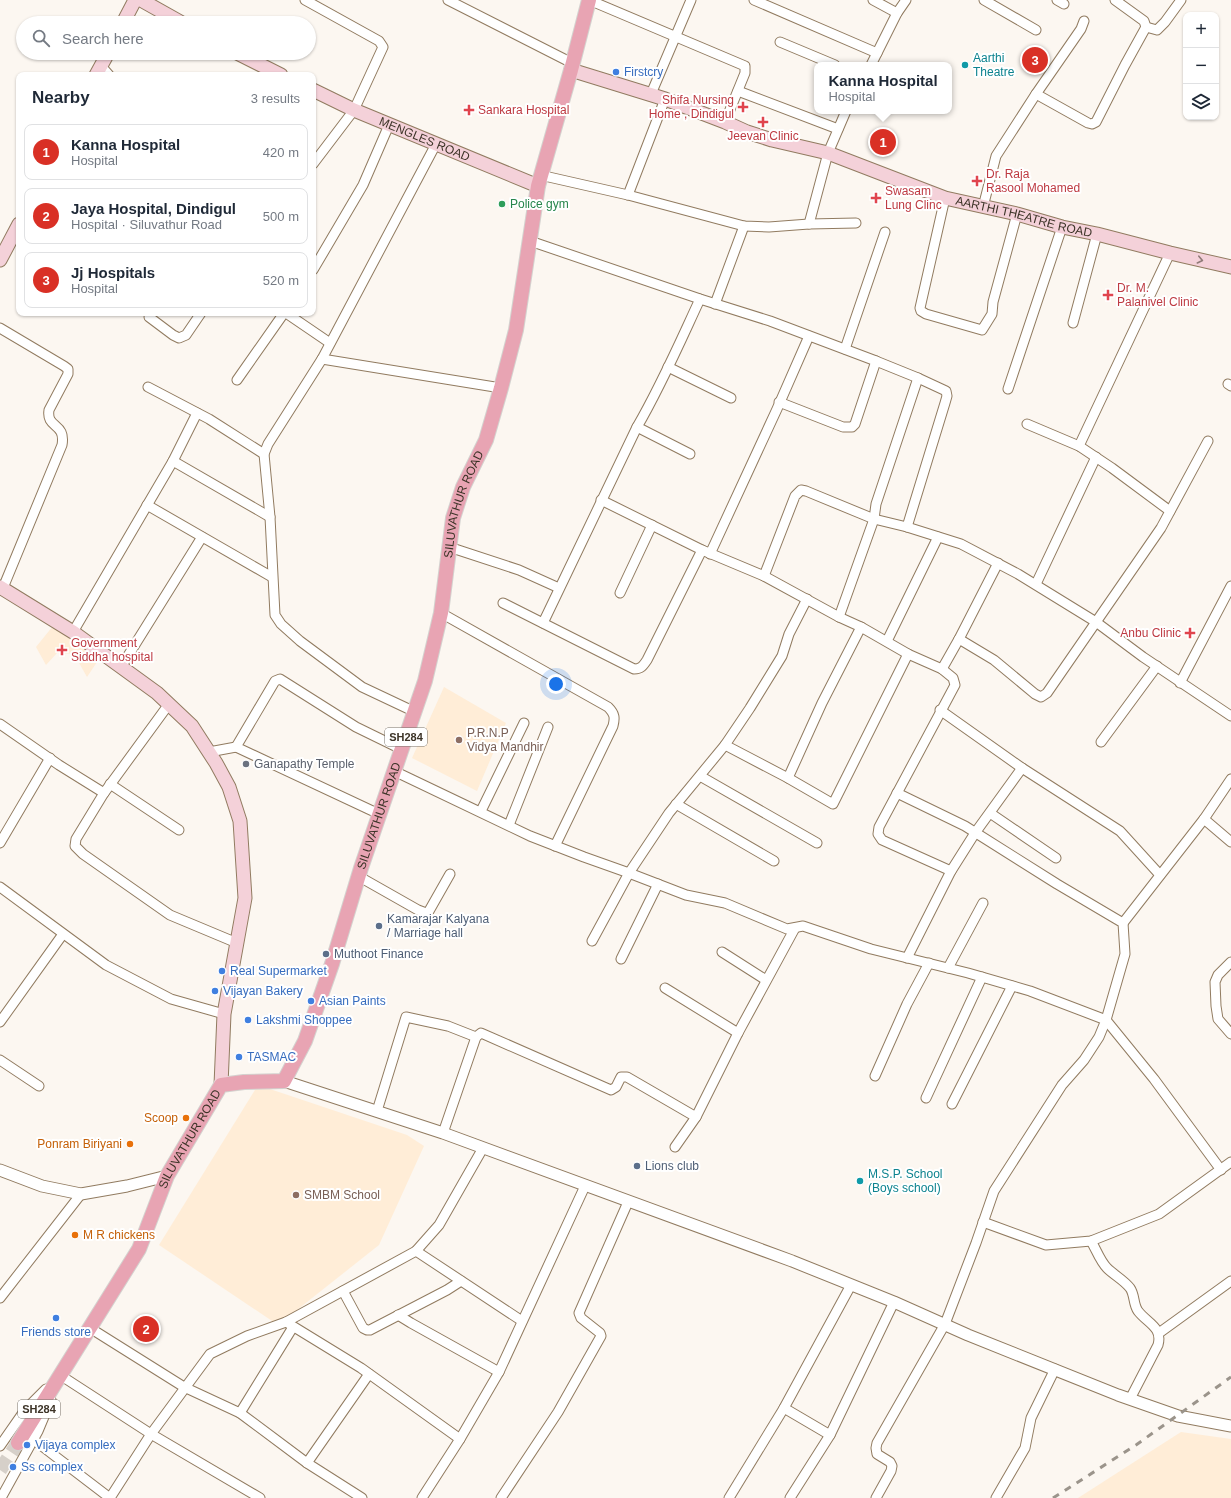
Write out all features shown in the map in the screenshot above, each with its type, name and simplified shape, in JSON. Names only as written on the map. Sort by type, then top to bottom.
[{"type":"main road","points":[[128,16],[136,0]]},
{"type":"main road","points":[[140,0],[169,16]]},
{"type":"main road","name":"SILUVATHUR ROAD","points":[[60,1375],[139,1249],[167,1176],[221,1085],[244,1082],[284,1081],[305,1041],[332,964],[358,876],[425,681],[441,613],[453,518],[461,495],[486,440],[501,388],[516,330],[539,181],[572,67],[589,0]]},
{"type":"main road","points":[[102,72],[106,60]]},
{"type":"main road","points":[[251,60],[275,72]]},
{"type":"main road","name":"AARTHI THEATRE ROAD","points":[[572,67],[665,99],[747,132],[828,154],[945,198],[1017,214],[1062,227],[1098,234],[1231,267]]},
{"type":"main road","name":"MENGLES ROAD","points":[[316,91],[354,110],[436,144],[539,181]]},
{"type":"main road","points":[[1,255],[16,229]]},
{"type":"main road","points":[[1,588],[73,632],[157,693],[192,726],[229,787],[240,821],[245,898],[224,1014],[221,1085]]},
{"type":"main road","name":"SH284","points":[[18,1443],[60,1375]]},
{"type":"street","points":[[305,0],[379,41],[384,47],[354,110],[316,160]]},
{"type":"street","points":[[448,0],[572,67]]},
{"type":"street","points":[[589,0],[745,66],[745,73],[725,122]]},
{"type":"street","points":[[651,94],[691,0]]},
{"type":"street","points":[[754,0],[877,53]]},
{"type":"street","points":[[873,0],[898,13]]},
{"type":"street","points":[[872,62],[906,0]]},
{"type":"street","points":[[984,0],[1036,30]]},
{"type":"street","points":[[1036,94],[1088,123],[1092,124],[1096,122],[1146,27],[1144,21],[1115,0]]},
{"type":"street","points":[[1146,27],[1157,30],[1165,22],[1181,0]]},
{"type":"street","points":[[983,206],[996,156],[1084,21]]},
{"type":"street","points":[[780,42],[828,62]]},
{"type":"street","points":[[738,91],[838,129]]},
{"type":"street","points":[[628,195],[665,99]]},
{"type":"street","points":[[809,224],[828,154],[845,114]]},
{"type":"street","points":[[316,265],[363,186],[389,125]]},
{"type":"street","points":[[415,712],[362,687],[300,641],[281,624],[275,615],[270,517],[264,454],[268,444],[322,359],[436,144]]},
{"type":"street","points":[[539,181],[628,195],[744,226],[768,227],[856,223]]},
{"type":"street","points":[[945,198],[920,308],[921,311],[926,314],[982,330],[992,314],[993,302],[1017,214]]},
{"type":"street","points":[[715,304],[744,226]]},
{"type":"street","points":[[1008,389],[1062,227]]},
{"type":"street","points":[[845,349],[885,232]]},
{"type":"street","points":[[1073,322],[1098,234]]},
{"type":"street","points":[[530,241],[700,299],[770,321],[876,361],[946,391],[947,396],[907,527]]},
{"type":"street","points":[[1079,446],[1170,253]]},
{"type":"street","points":[[543,623],[700,299]]},
{"type":"street","points":[[149,317],[179,338],[186,334],[199,316]]},
{"type":"street","points":[[237,380],[283,316]]},
{"type":"street","points":[[290,316],[330,343]]},
{"type":"street","points":[[0,328],[68,369],[68,374],[49,410],[48,415],[50,420],[61,431],[63,436],[62,445],[1,588]]},
{"type":"street","points":[[503,603],[634,669],[639,669],[643,666],[706,552],[779,402],[809,336]]},
{"type":"street","points":[[322,359],[501,388]]},
{"type":"street","points":[[779,402],[843,427],[852,427],[855,424],[876,361]]},
{"type":"street","points":[[668,367],[731,398]]},
{"type":"street","points":[[839,617],[874,518],[876,504],[918,378]]},
{"type":"street","points":[[148,387],[197,413],[264,454]]},
{"type":"street","points":[[73,632],[173,461],[197,413]]},
{"type":"street","points":[[1027,424],[1079,446],[1170,511]]},
{"type":"street","points":[[637,427],[690,454]]},
{"type":"street","points":[[959,639],[994,660],[1035,694],[1041,697],[1047,693],[1160,528],[1208,441]]},
{"type":"street","points":[[1036,584],[1096,457]]},
{"type":"street","points":[[173,461],[270,517]]},
{"type":"street","points":[[764,576],[795,496],[801,490],[806,491],[874,518],[961,544],[998,563],[1036,584],[1096,622],[1180,683],[1231,716]]},
{"type":"street","points":[[602,500],[706,552],[764,576],[839,617],[887,641],[908,654],[942,670],[953,678],[954,684],[879,827],[878,834],[882,840],[951,871]]},
{"type":"street","points":[[147,505],[272,577]]},
{"type":"street","points":[[620,593],[652,525]]},
{"type":"street","points":[[121,667],[202,537]]},
{"type":"street","points":[[887,641],[938,538]]},
{"type":"street","points":[[449,547],[519,570],[559,588]]},
{"type":"street","points":[[942,670],[998,563]]},
{"type":"street","points":[[1180,683],[1231,586]]},
{"type":"street","points":[[592,941],[629,873],[676,804],[725,745],[750,708],[782,656],[789,634],[806,599]]},
{"type":"street","points":[[441,613],[608,707],[613,712],[615,719],[613,726],[555,846]]},
{"type":"street","points":[[788,778],[822,703],[861,627]]},
{"type":"street","points":[[725,745],[788,778],[833,804],[908,654]]},
{"type":"street","points":[[1101,742],[1157,666]]},
{"type":"street","points":[[236,747],[274,681],[280,679],[356,727],[401,749]]},
{"type":"street","points":[[169,704],[104,793],[76,839],[75,846],[83,854],[170,915],[237,943]]},
{"type":"street","points":[[940,710],[1022,768],[1120,830],[1160,874]]},
{"type":"street","points":[[480,812],[524,723]]},
{"type":"street","points":[[0,724],[104,793]]},
{"type":"street","points":[[509,825],[548,727]]},
{"type":"street","points":[[209,752],[236,747],[379,814]]},
{"type":"street","points":[[0,843],[3,829],[50,758]]},
{"type":"street","points":[[907,958],[951,871],[975,833],[1022,768]]},
{"type":"street","points":[[394,771],[431,790],[555,846],[686,895],[725,903],[787,929],[803,926],[871,949],[948,968],[1030,991],[1106,1020],[1154,1079],[1221,1170]]},
{"type":"street","points":[[700,776],[817,843]]},
{"type":"street","points":[[876,1498],[891,1472],[892,1466],[890,1462],[877,1454],[877,1443],[945,1324],[994,1191],[1062,1085],[1084,1060],[1099,1037],[1106,1020],[1125,954],[1123,923],[1204,819],[1231,778]]},
{"type":"street","points":[[110,784],[179,830]]},
{"type":"street","points":[[897,793],[916,801],[975,833],[1123,923]]},
{"type":"street","points":[[676,804],[774,861]]},
{"type":"street","points":[[990,813],[1056,858]]},
{"type":"street","points":[[1204,819],[1231,842]]},
{"type":"street","points":[[358,876],[418,910],[426,912],[429,911],[450,874]]},
{"type":"street","points":[[621,959],[658,884]]},
{"type":"street","points":[[0,887],[106,965],[171,999],[224,1014]]},
{"type":"street","points":[[948,968],[983,903]]},
{"type":"street","points":[[675,1147],[696,1117],[738,1033],[795,928]]},
{"type":"street","points":[[0,1022],[63,934]]},
{"type":"street","points":[[722,952],[766,980]]},
{"type":"street","points":[[1231,962],[1218,975],[1215,982],[1218,1019],[1231,1034]]},
{"type":"street","points":[[875,1076],[928,963]]},
{"type":"street","points":[[926,1098],[982,978]]},
{"type":"street","points":[[952,1104],[1012,986]]},
{"type":"street","points":[[665,988],[738,1033]]},
{"type":"street","points":[[377,1111],[406,1017],[448,1026],[476,1037]]},
{"type":"street","points":[[443,1133],[478,1034],[483,1034],[611,1090],[616,1086],[621,1077],[627,1077],[696,1117]]},
{"type":"street","points":[[0,1060],[39,1086]]},
{"type":"street","points":[[284,1081],[443,1133],[792,1261],[894,1302],[968,1335],[1130,1399],[1178,1416],[1231,1426]]},
{"type":"street","points":[[34,1440],[110,1498],[151,1434],[210,1354],[247,1336],[290,1325],[343,1291],[416,1251],[439,1225],[483,1148]]},
{"type":"street","points":[[983,1222],[1046,1245],[1091,1241],[1159,1214],[1231,1162]]},
{"type":"street","points":[[0,1170],[42,1186],[81,1194],[127,1186],[167,1176]]},
{"type":"street","points":[[422,1498],[460,1439],[499,1372],[585,1186]]},
{"type":"street","points":[[0,1298],[81,1194]]},
{"type":"street","points":[[501,1498],[558,1412],[601,1336],[600,1333],[581,1318],[579,1313],[628,1202]]},
{"type":"street","points":[[1091,1241],[1105,1266],[1129,1286],[1133,1292],[1135,1305],[1138,1312],[1154,1326],[1160,1339],[1130,1399]]},
{"type":"street","points":[[416,1251],[522,1322]]},
{"type":"street","points":[[343,1291],[363,1328],[370,1330],[461,1281]]},
{"type":"street","points":[[1158,1333],[1231,1281]]},
{"type":"street","points":[[729,1498],[784,1408],[851,1285]]},
{"type":"street","points":[[790,1498],[830,1435],[894,1302]]},
{"type":"street","points":[[398,1315],[499,1372]]},
{"type":"street","points":[[290,1325],[361,1368],[460,1439]]},
{"type":"street","points":[[240,1413],[290,1325]]},
{"type":"street","points":[[90,1328],[184,1388],[240,1413],[307,1463],[362,1498]]},
{"type":"street","points":[[996,1498],[1025,1448],[1031,1418],[1055,1369]]},
{"type":"street","points":[[307,1463],[369,1374]]},
{"type":"street","points":[[60,1375],[151,1434],[260,1498]]},
{"type":"street","points":[[1,1498],[34,1440],[60,1375]]},
{"type":"street","points":[[0,1446],[25,1410],[60,1375]]},
{"type":"street","points":[[784,1408],[830,1435]]},
{"type":"shaded area","name":"Government Siddha hospital","points":[[53,626],[99,659],[87,677],[74,654],[57,653],[46,665],[36,647]]},
{"type":"shaded area","name":"P.R.N.P Vidya Mandhir","points":[[444,687],[506,723],[477,791],[412,758]]},
{"type":"shaded area","name":"SMBM School","points":[[258,1085],[407,1135],[424,1146],[379,1245],[278,1325],[159,1245]]},
{"type":"shaded area","points":[[1181,1432],[1231,1439],[1231,1498],[1078,1498]]},
{"type":"tunnel","points":[[0,1470],[18,1443]]},
{"type":"railway","points":[[1053,1498],[1136,1445],[1231,1377]]},
{"type":"place","name":"Jj Hospitals","points":[[1035,60]]},
{"type":"place","name":"Aarthi Theatre","points":[[965,65]]},
{"type":"place","name":"Firstcry","points":[[616,72]]},
{"type":"place","name":"Shifa Nursing Home , Dindigul","points":[[743,107]]},
{"type":"place","name":"Sankara Hospital","points":[[469,110]]},
{"type":"place","name":"Jeevan Clinic","points":[[763,122]]},
{"type":"place","name":"Kanna Hospital","points":[[883,142]]},
{"type":"place","name":"Dr. Raja Rasool Mohamed","points":[[977,181]]},
{"type":"place","name":"Swasam Lung Clinc","points":[[876,198]]},
{"type":"place","name":"Police gym","points":[[502,204]]},
{"type":"place","name":"Dr. M. Palanivel Clinic","points":[[1108,295]]},
{"type":"place","name":"Anbu Clinic","points":[[1190,633]]},
{"type":"place","name":"Government Siddha hospital","points":[[62,650]]},
{"type":"place","name":"P.R.N.P Vidya Mandhir","points":[[459,740]]},
{"type":"place","name":"Ganapathy Temple","points":[[246,764]]},
{"type":"place","name":"Kamarajar Kalyana / Marriage hall","points":[[379,926]]},
{"type":"place","name":"Muthoot Finance","points":[[326,954]]},
{"type":"place","name":"Real Supermarket","points":[[222,971]]},
{"type":"place","name":"Vijayan Bakery","points":[[215,991]]},
{"type":"place","name":"Asian Paints","points":[[311,1001]]},
{"type":"place","name":"Lakshmi Shoppee","points":[[248,1020]]},
{"type":"place","name":"TASMAC","points":[[239,1057]]},
{"type":"place","name":"Scoop","points":[[186,1118]]},
{"type":"place","name":"Ponram Biriyani","points":[[130,1144]]},
{"type":"place","name":"Lions club","points":[[637,1166]]},
{"type":"place","name":"M.S.P. School (Boys school)","points":[[860,1181]]},
{"type":"place","name":"SMBM School","points":[[296,1195]]},
{"type":"place","name":"M R chickens","points":[[75,1235]]},
{"type":"place","name":"Friends store","points":[[56,1318]]},
{"type":"place","name":"Jaya Hospital, Dindigul","points":[[146,1329]]},
{"type":"place","name":"Vijaya complex","points":[[27,1445]]},
{"type":"place","name":"Ss complex","points":[[13,1467]]}]
